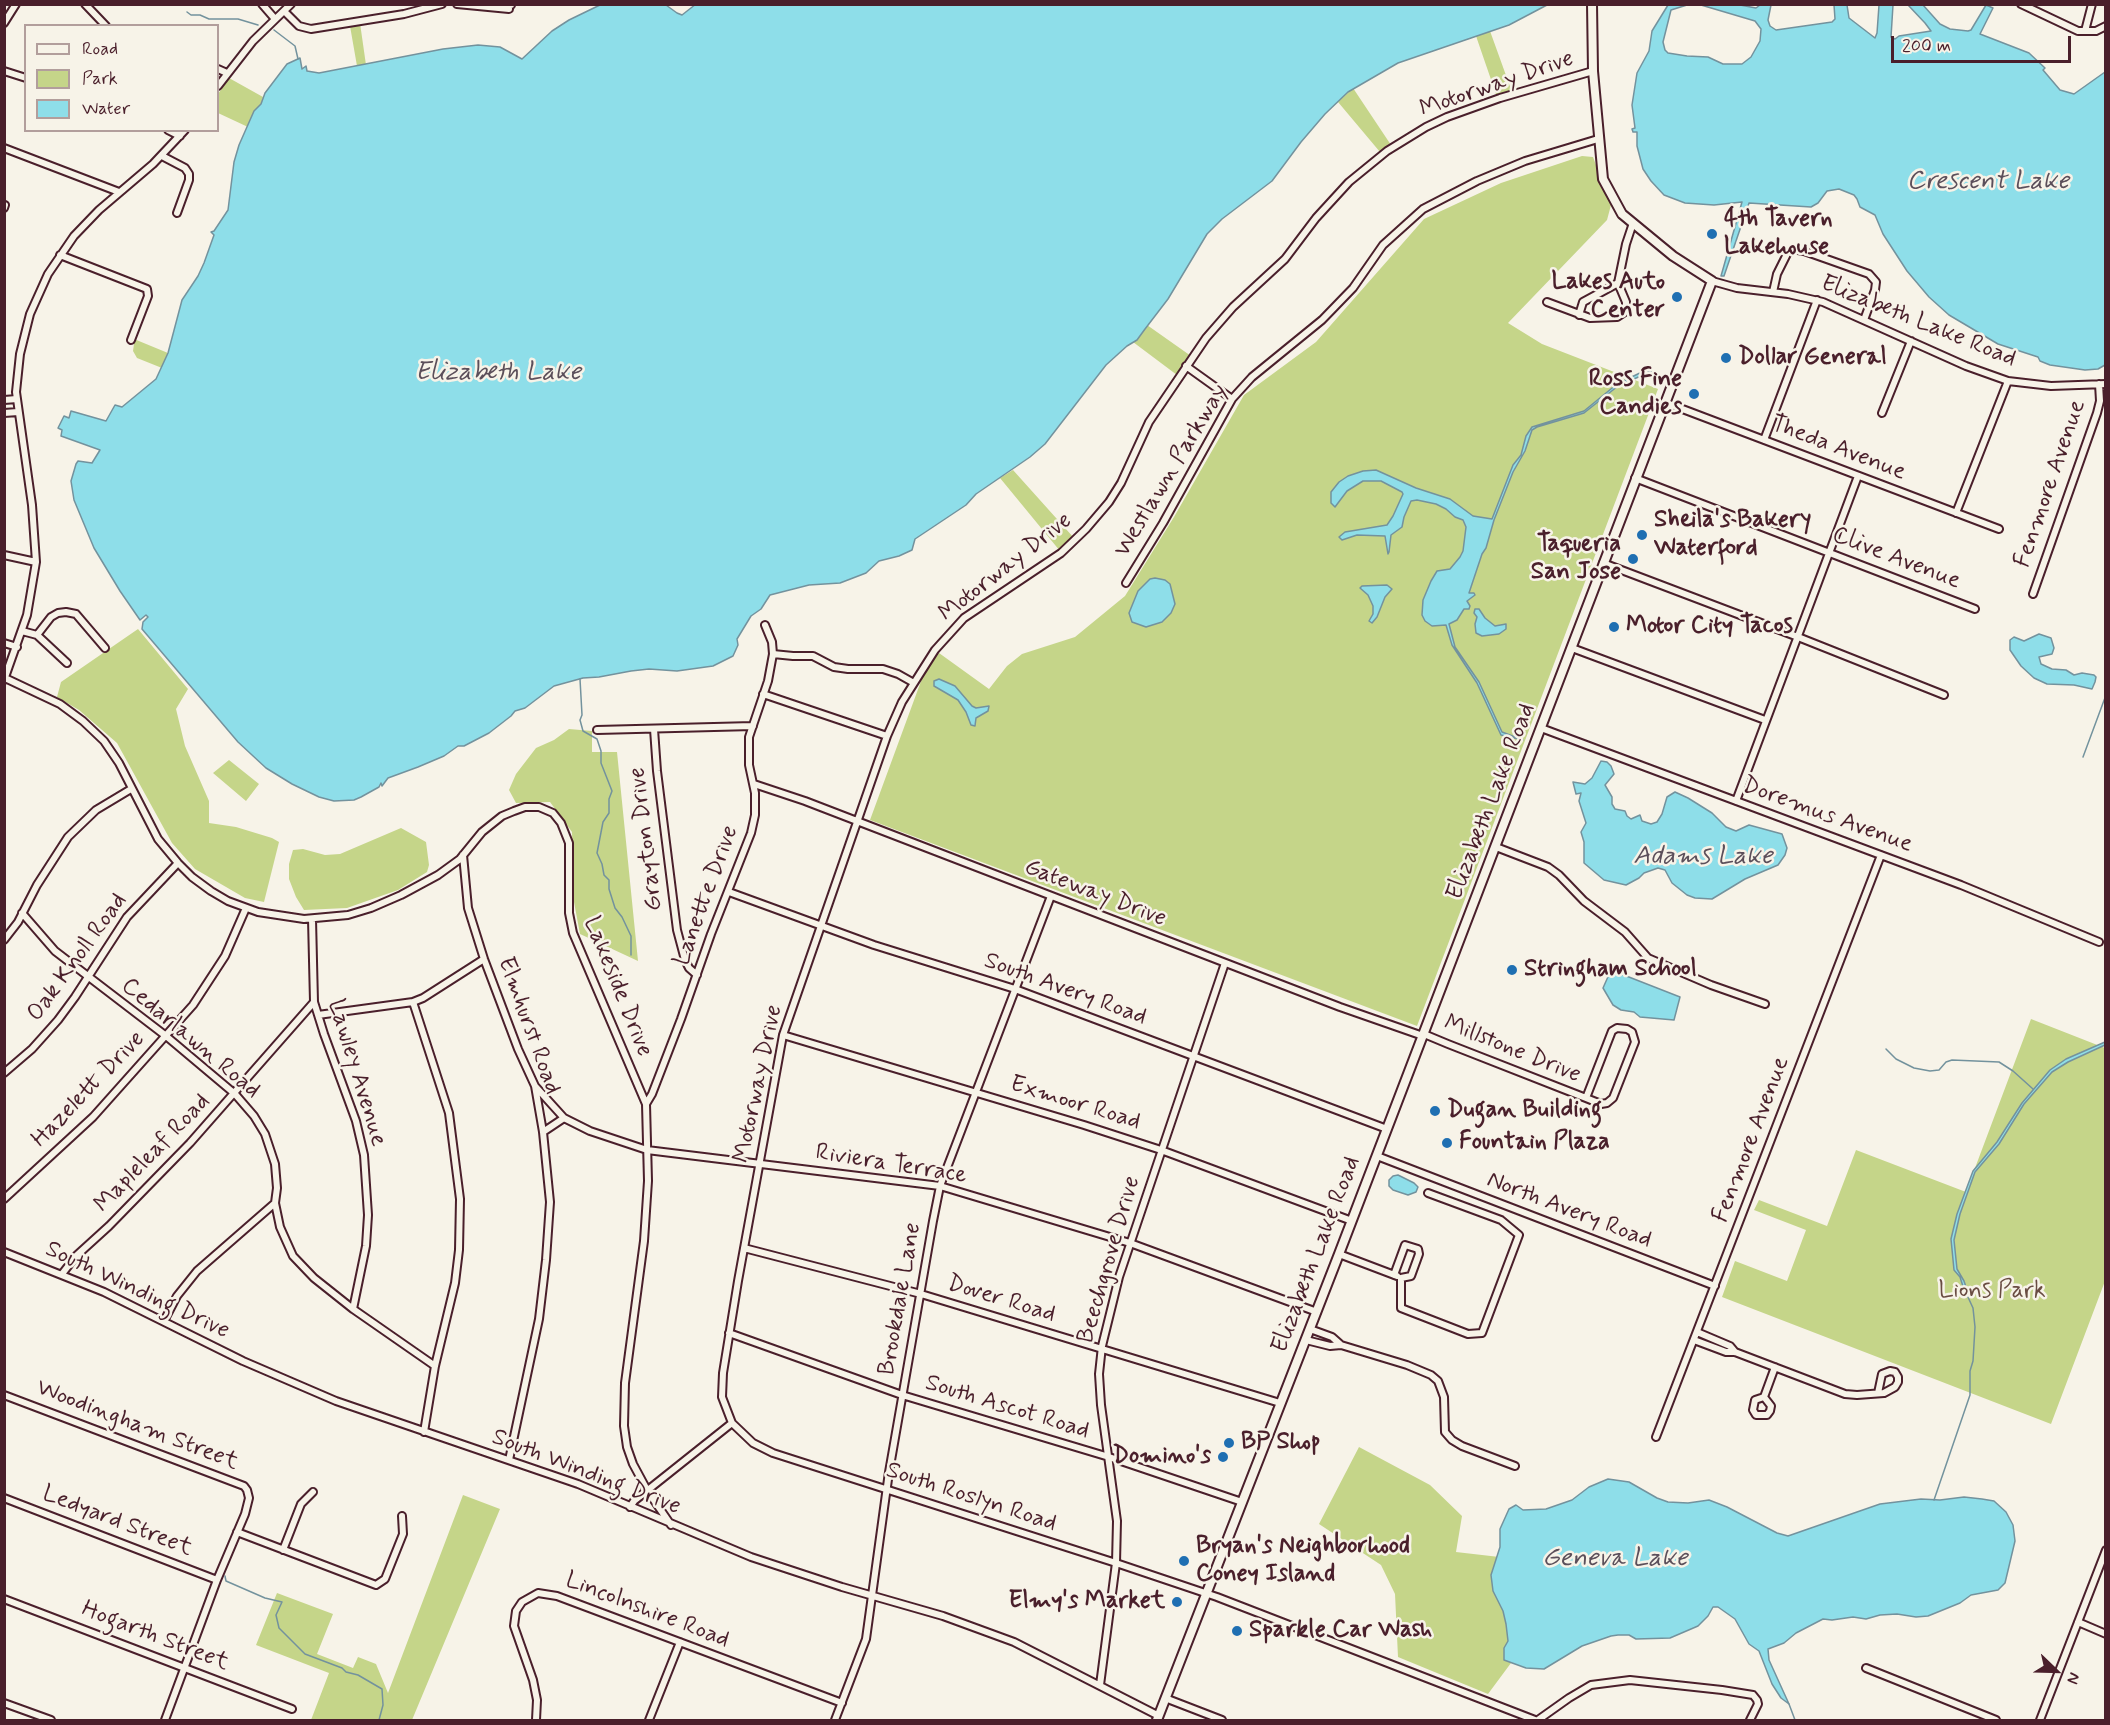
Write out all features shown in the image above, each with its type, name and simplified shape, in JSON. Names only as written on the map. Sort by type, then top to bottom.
[{"type":"main road","points":[[1592,4],[1593,71],[1602,178],[1622,214],[1673,256],[1713,281]]},
{"type":"main road","name":"Elizabeth Lake Road","points":[[1158,1718],[1496,847],[1664,402],[1713,281]]},
{"type":"street","points":[[4,23],[16,4]]},
{"type":"street","points":[[85,4],[104,24]]},
{"type":"street","points":[[262,4],[275,19]]},
{"type":"street","points":[[219,85],[253,41],[291,4]]},
{"type":"street","points":[[457,4],[509,9]]},
{"type":"street","points":[[2021,4],[2078,31],[2096,31],[2106,26]]},
{"type":"street","points":[[2085,31],[2092,4]]},
{"type":"street","points":[[284,11],[299,26],[310,29],[404,14],[441,5]]},
{"type":"street","points":[[219,69],[227,73]]},
{"type":"street","points":[[4,71],[24,77]]},
{"type":"street","name":"Motorway Drive","points":[[732,1423],[722,1397],[723,1373],[783,1035],[887,736],[914,682],[935,650],[964,618],[1061,553],[1086,529],[1109,502],[1121,483],[1149,422],[1206,338],[1233,307],[1285,258],[1316,218],[1349,182],[1387,151],[1426,127],[1511,94],[1593,71]]},
{"type":"street","points":[[5,679],[31,600],[36,562],[32,505],[16,399],[17,369],[26,327],[42,287],[60,255],[87,222],[162,156],[182,133]]},
{"type":"street","name":"Westlawn Parkway","points":[[1126,583],[1163,523],[1232,399],[1252,377],[1322,320],[1353,288],[1383,245],[1423,209],[1497,172],[1598,139]]},
{"type":"street","points":[[4,148],[119,192]]},
{"type":"street","points":[[162,156],[185,168],[190,176],[177,213]]},
{"type":"street","points":[[1547,302],[1590,318],[1617,317],[1626,311],[1626,302],[1618,283],[1626,244],[1634,224]]},
{"type":"street","points":[[1773,292],[1777,274],[1787,254],[1792,249],[1804,251],[1869,274],[1876,282],[1864,320]]},
{"type":"street","points":[[60,255],[146,288],[148,296],[131,340]]},
{"type":"street","name":"Elizabeth Lake Road","points":[[1713,281],[1737,288],[1817,300],[1965,366],[2008,381],[2051,386],[2102,384]]},
{"type":"street","points":[[1580,315],[1583,302],[1618,283]]},
{"type":"street","points":[[1764,440],[1817,300]]},
{"type":"street","points":[[1882,413],[1911,341]]},
{"type":"street","points":[[1186,366],[1232,399]]},
{"type":"street","points":[[1956,513],[2008,381]]},
{"type":"street","name":"Fenmore Avenue","points":[[2033,594],[2097,413],[2102,384]]},
{"type":"street","points":[[4,400],[16,399]]},
{"type":"street","name":"Theda Avenue","points":[[1664,402],[1999,529]]},
{"type":"street","points":[[4,413],[18,412]]},
{"type":"street","points":[[1736,801],[1858,476]]},
{"type":"street","name":"Clive Avenue","points":[[1635,478],[1975,609]]},
{"type":"street","points":[[4,555],[36,562]]},
{"type":"street","points":[[1603,563],[1944,695]]},
{"type":"street","points":[[37,635],[51,617],[66,612],[76,614],[105,648]]},
{"type":"street","name":"Lanette Drive","points":[[646,1104],[677,1030],[751,833],[755,815],[754,784],[748,755],[749,737],[768,681],[773,654],[772,642],[765,625]]},
{"type":"street","points":[[22,631],[37,635],[67,663]]},
{"type":"street","points":[[4,643],[17,647]]},
{"type":"street","points":[[1572,648],[1765,720]]},
{"type":"street","points":[[773,654],[813,656],[834,667],[841,668],[883,669],[914,682]]},
{"type":"street","name":"Lakeside Drive","points":[[5,679],[60,704],[83,721],[104,741],[158,839],[178,863],[211,891],[246,908],[280,916],[312,919],[348,915],[370,909],[417,887],[460,859],[482,832],[502,816],[520,809],[539,807],[553,813],[561,823],[569,843],[568,914],[573,933],[646,1104],[648,1181],[644,1241],[625,1383],[624,1426],[627,1448],[633,1464],[647,1490],[671,1525]]},
{"type":"street","points":[[763,694],[887,736]]},
{"type":"street","points":[[597,730],[753,726]]},
{"type":"street","name":"Doremus Avenue","points":[[1541,728],[1961,885],[2099,942]]},
{"type":"street","name":"Grayton Drive","points":[[654,729],[677,930],[685,960],[696,975]]},
{"type":"street","name":"Gateway Drive","points":[[754,784],[1225,963],[1423,1035]]},
{"type":"street","points":[[4,940],[68,837],[96,810],[132,789]]},
{"type":"street","points":[[1496,847],[1548,867],[1559,875],[1584,901],[1626,932],[1648,958],[1711,985],[1764,1004]]},
{"type":"street","name":"Elmhurst Road","points":[[463,855],[468,908],[484,959],[518,1049],[535,1086],[543,1132],[550,1202],[539,1319],[509,1460]]},
{"type":"street","name":"Fenmore Avenue","points":[[1656,1437],[1881,855]]},
{"type":"street","name":"Oak Knoll Road","points":[[4,1073],[32,1049],[58,1020],[127,917],[178,863]]},
{"type":"street","name":"South Avery Road","points":[[729,892],[874,945],[1015,989],[1387,1129]]},
{"type":"street","name":"Brookdale Lane","points":[[835,1720],[866,1639],[886,1490],[940,1186],[1051,896]]},
{"type":"street","name":"Hazelett Drive","points":[[4,1199],[93,1117],[193,1005],[225,956],[246,908]]},
{"type":"street","name":"Cedarlawn Road","points":[[22,913],[55,951],[166,1036],[235,1094],[254,1116],[265,1134],[275,1164],[277,1188],[275,1203],[280,1227],[293,1257],[314,1278],[353,1309],[435,1366]]},
{"type":"street","name":"Lawley Avenue","points":[[312,919],[314,1002],[356,1121],[364,1155],[368,1215],[366,1246],[353,1309]]},
{"type":"street","points":[[318,1015],[413,1002],[484,959]]},
{"type":"street","name":"Beechgrove Drive","points":[[1100,1685],[1116,1563],[1117,1521],[1099,1374],[1106,1323],[1130,1243],[1225,963]]},
{"type":"street","name":"Mapleleaf Road","points":[[62,1274],[76,1256],[109,1226],[190,1143],[314,1002]]},
{"type":"street","points":[[413,1002],[449,1113],[460,1199],[459,1250],[454,1283],[435,1366],[424,1432]]},
{"type":"street","name":"Millstone Drive","points":[[1423,1035],[1601,1104],[1607,1104],[1613,1098],[1635,1042],[1632,1032],[1621,1027],[1612,1031],[1586,1098]]},
{"type":"street","name":"Exmoor Road","points":[[783,1035],[1161,1150],[1352,1221]]},
{"type":"street","name":"Riviera Terrace","points":[[535,1086],[564,1118],[590,1131],[647,1150],[940,1186],[1130,1243],[1317,1312]]},
{"type":"street","points":[[543,1132],[564,1118]]},
{"type":"street","name":"North Avery Road","points":[[1377,1156],[1715,1286]]},
{"type":"street","points":[[1401,1278],[1401,1308],[1468,1334],[1482,1333],[1520,1235],[1501,1220],[1428,1193]]},
{"type":"street","points":[[164,1321],[177,1296],[197,1271],[275,1203]]},
{"type":"street","points":[[1339,1254],[1401,1278],[1411,1276],[1419,1254],[1418,1249],[1405,1245],[1394,1275]]},
{"type":"street","name":"Dover Road","points":[[744,1248],[921,1294],[1280,1403]]},
{"type":"street","name":"South Winding Drive","points":[[4,1252],[62,1274],[164,1321],[243,1361],[356,1408],[578,1484],[751,1557],[942,1616],[1014,1642],[1100,1685],[1158,1718]]},
{"type":"street","points":[[1310,1329],[1332,1337],[1341,1345]]},
{"type":"street","points":[[1697,1332],[1730,1346],[1735,1352]]},
{"type":"street","name":"South Ascot Road","points":[[729,1333],[902,1395],[1109,1457],[1242,1502]]},
{"type":"street","points":[[1306,1340],[1330,1346],[1341,1345],[1407,1365],[1431,1375],[1438,1381],[1444,1397],[1445,1432],[1452,1440],[1515,1466]]},
{"type":"street","points":[[1694,1340],[1726,1352],[1735,1352],[1845,1394],[1878,1393]]},
{"type":"street","points":[[1717,1349],[1719,1341]]},
{"type":"street","points":[[1764,1397],[1775,1367]]},
{"type":"street","name":"Woodingham Street","points":[[4,1395],[244,1486],[249,1498],[237,1532]]},
{"type":"street","points":[[630,1507],[647,1490],[732,1423]]},
{"type":"street","name":"South Roslyn Road","points":[[732,1423],[753,1443],[773,1454],[1116,1563],[1251,1609],[1536,1720]]},
{"type":"street","points":[[283,1550],[301,1504],[314,1492]]},
{"type":"street","name":"Ledyard Street","points":[[4,1498],[218,1580]]},
{"type":"street","points":[[165,1720],[237,1532],[376,1585],[385,1579],[403,1534],[402,1516]]},
{"type":"street","points":[[2040,1720],[2106,1550]]},
{"type":"street","name":"Lincolnshire Road","points":[[537,1720],[537,1700],[533,1680],[514,1626],[516,1611],[530,1597],[538,1593],[551,1594],[842,1703]]},
{"type":"street","name":"Hogarth Street","points":[[4,1599],[292,1709]]},
{"type":"street","points":[[2078,1622],[2106,1634]]},
{"type":"street","points":[[650,1720],[680,1642]]},
{"type":"street","points":[[1866,1668],[1996,1720]]},
{"type":"street","points":[[1536,1720],[1591,1685],[1617,1681],[1680,1685],[1753,1695],[1758,1704],[1750,1720]]},
{"type":"street","points":[[1166,1698],[1222,1720]]},
{"type":"street","points":[[4,1702],[51,1720]]},
{"type":"street","points":[[24,1720],[28,1712]]},
{"type":"green space","points":[[360,23],[366,65],[357,66],[350,26]]},
{"type":"green space","points":[[1490,31],[1512,92],[1497,97],[1476,36]]},
{"type":"green space","points":[[229,78],[263,97],[248,127],[219,113],[219,93]]},
{"type":"green space","points":[[1353,88],[1391,145],[1380,152],[1338,102]]},
{"type":"green space","points":[[1582,156],[1593,157],[1611,205],[1607,220],[1508,323],[1542,344],[1658,389],[1417,1026],[870,820],[924,673],[939,653],[989,689],[1007,666],[1022,654],[1075,637],[1125,596],[1174,517],[1244,395],[1316,342],[1424,219],[1501,183]]},
{"type":"green space","points":[[1147,325],[1191,356],[1177,375],[1133,342],[1137,340]]},
{"type":"green space","points":[[132,340],[168,353],[162,368],[137,358],[133,351]]},
{"type":"green space","points":[[1013,470],[1074,538],[1060,551],[1000,478]]},
{"type":"green space","points":[[138,629],[188,689],[176,709],[185,746],[209,801],[209,823],[236,827],[279,842],[264,902],[245,898],[195,869],[172,843],[117,743],[79,710],[57,697],[61,682]]},
{"type":"green space","points":[[569,729],[592,731],[592,752],[617,752],[638,961],[580,934],[574,902],[572,832],[550,802],[516,803],[509,790],[516,774],[536,748],[554,740]]},
{"type":"green space","points":[[229,760],[259,784],[246,801],[213,773]]},
{"type":"green space","points":[[401,828],[426,842],[429,865],[427,872],[398,890],[347,908],[304,910],[289,879],[289,864],[293,850],[303,849],[325,855],[340,854]]},
{"type":"green space","name":"Lions Park","points":[[2031,1019],[2105,1048],[2105,1281],[2051,1424],[1722,1297],[1735,1261],[1787,1281],[1806,1230],[1754,1210],[1759,1200],[1827,1226],[1856,1150],[1966,1192]]},
{"type":"green space","points":[[1359,1447],[1430,1485],[1462,1516],[1456,1552],[1508,1558],[1531,1636],[1488,1694],[1398,1657],[1395,1594],[1381,1565],[1319,1524]]},
{"type":"green space","points":[[463,1495],[500,1509],[412,1720],[311,1720],[329,1673],[256,1645],[277,1593],[333,1614],[317,1654],[353,1668],[358,1657],[376,1664],[388,1693]]},
{"type":"water","name":"Elizabeth Lake","points":[[602,4],[666,5],[682,15],[696,4],[1547,5],[1509,25],[1398,63],[1348,92],[1301,142],[1272,181],[1222,219],[1207,234],[1168,299],[1137,340],[1106,365],[1045,444],[976,494],[966,505],[915,539],[912,550],[879,561],[866,573],[840,583],[809,585],[770,595],[761,609],[751,616],[737,639],[738,645],[733,656],[713,666],[677,671],[649,669],[631,671],[583,678],[554,686],[525,708],[515,711],[489,733],[464,746],[458,746],[444,756],[388,778],[382,786],[381,783],[379,787],[361,797],[354,800],[334,801],[319,797],[266,768],[238,742],[142,629],[143,622],[148,617],[146,615],[140,620],[120,591],[94,548],[74,500],[71,481],[76,464],[78,461],[92,463],[100,450],[61,436],[62,430],[58,428],[64,416],[69,418],[71,411],[106,421],[115,405],[122,407],[156,379],[168,353],[182,300],[204,263],[214,235],[211,232],[228,210],[234,162],[239,145],[254,111],[287,64],[300,58],[302,69],[306,66],[307,71],[319,73],[443,49],[478,45],[500,47],[522,59],[552,31]]},
{"type":"water","name":"Crescent Lake","points":[[1668,5],[1687,5],[1671,10],[1663,42],[1665,50],[1668,53],[1708,57],[1723,64],[1742,64],[1751,57],[1760,41],[1761,29],[1755,21],[1701,5],[1740,5],[1756,8],[1760,5],[1771,5],[1768,20],[1770,26],[1776,30],[1832,22],[1835,19],[1834,5],[1847,5],[1849,18],[1875,38],[1879,5],[1893,5],[1891,37],[1895,39],[1899,36],[1931,31],[1908,5],[1923,5],[1940,24],[1950,29],[1968,31],[1971,30],[1986,5],[1993,8],[1980,34],[2029,53],[2045,68],[2043,70],[2060,90],[2074,94],[2105,72],[2105,365],[2098,369],[2085,370],[2050,365],[2040,361],[2038,357],[1998,344],[1949,315],[1929,297],[1907,271],[1883,234],[1875,215],[1860,207],[1854,195],[1839,189],[1827,191],[1818,203],[1811,207],[1749,203],[1724,276],[1721,276],[1742,202],[1714,205],[1685,203],[1664,195],[1643,169],[1637,146],[1637,132],[1633,132],[1632,129],[1635,128],[1632,105],[1637,73],[1649,51],[1652,31]]},
{"type":"water","points":[[1652,371],[1650,374],[1618,386],[1584,413],[1532,430],[1525,451],[1513,472],[1482,554],[1469,593],[1475,595],[1467,601],[1469,609],[1464,609],[1457,620],[1449,624],[1455,647],[1479,682],[1502,732],[1523,740],[1501,735],[1477,683],[1452,645],[1446,625],[1432,626],[1425,621],[1422,615],[1423,600],[1437,571],[1450,569],[1463,551],[1466,527],[1463,520],[1436,504],[1411,501],[1402,527],[1391,535],[1388,554],[1385,536],[1357,535],[1342,540],[1339,537],[1345,532],[1387,525],[1402,492],[1381,481],[1363,481],[1347,491],[1335,507],[1331,503],[1331,492],[1348,476],[1376,470],[1416,488],[1450,499],[1473,516],[1492,519],[1513,465],[1521,455],[1526,436],[1532,427],[1584,411],[1617,384],[1642,372]]},
{"type":"water","points":[[1150,579],[1165,580],[1170,584],[1175,604],[1171,613],[1162,622],[1146,627],[1132,622],[1129,613],[1138,591]]},
{"type":"water","points":[[1387,585],[1392,589],[1385,597],[1372,623],[1369,621],[1373,614],[1373,606],[1368,595],[1360,588]]},
{"type":"water","points":[[1475,609],[1479,609],[1495,626],[1506,624],[1506,629],[1499,634],[1482,636],[1476,633]]},
{"type":"water","points":[[2039,634],[2051,638],[2054,648],[2052,654],[2039,657],[2041,664],[2052,669],[2066,670],[2074,675],[2082,673],[2094,675],[2096,677],[2092,689],[2074,685],[2047,684],[2034,678],[2021,666],[2010,650],[2010,640],[2014,637],[2024,641]]},
{"type":"water","points":[[939,679],[955,686],[972,706],[976,708],[989,706],[988,711],[976,718],[975,726],[971,725],[958,700],[934,686],[934,681]]},
{"type":"water","name":"Adams Lake","points":[[1601,761],[1611,766],[1614,774],[1605,785],[1612,797],[1612,804],[1615,809],[1625,811],[1631,819],[1640,815],[1642,821],[1651,824],[1657,822],[1667,797],[1675,792],[1712,813],[1726,827],[1736,831],[1749,825],[1782,834],[1787,848],[1785,855],[1778,865],[1745,879],[1712,899],[1687,895],[1672,883],[1665,870],[1658,868],[1644,873],[1626,885],[1604,880],[1584,863],[1584,842],[1581,832],[1586,823],[1579,801],[1581,793],[1576,794],[1573,782],[1585,784],[1592,778]]},
{"type":"water","points":[[1611,970],[1680,997],[1674,1020],[1640,1017],[1634,1012],[1621,1010],[1613,1005],[1603,988]]},
{"type":"water","points":[[2105,1042],[2105,1045],[2052,1072],[2024,1104],[1999,1144],[1975,1172],[1960,1214],[1954,1240],[1957,1269],[1968,1293],[1966,1296],[1960,1277],[1954,1270],[1951,1239],[1957,1214],[1973,1171],[1997,1142],[2022,1103],[2050,1070],[2066,1059]]},
{"type":"water","points":[[1398,1175],[1414,1183],[1418,1187],[1416,1192],[1408,1195],[1393,1190],[1389,1186],[1389,1180]]},
{"type":"water","name":"Geneva Lake","points":[[1608,1479],[1629,1482],[1668,1502],[1688,1503],[1709,1500],[1777,1533],[1788,1536],[1880,1504],[1921,1499],[1940,1500],[1964,1497],[1982,1499],[1994,1501],[2006,1512],[2013,1525],[2015,1541],[2005,1583],[1998,1590],[1971,1595],[1960,1603],[1928,1616],[1897,1614],[1866,1619],[1853,1617],[1823,1619],[1796,1633],[1784,1643],[1768,1649],[1769,1660],[1789,1704],[1781,1698],[1772,1684],[1759,1651],[1749,1644],[1735,1619],[1718,1607],[1713,1607],[1698,1626],[1670,1638],[1636,1639],[1629,1635],[1611,1636],[1582,1646],[1544,1669],[1526,1668],[1504,1660],[1504,1648],[1508,1641],[1506,1624],[1503,1611],[1493,1591],[1491,1575],[1500,1547],[1500,1529],[1509,1509],[1516,1505],[1523,1510],[1546,1509],[1572,1500],[1589,1487]]},
{"type":"waterway","points":[[187,12],[209,19],[238,19],[258,25]]},
{"type":"waterway","points":[[274,30],[295,46],[298,59]]},
{"type":"waterway","points":[[580,679],[582,715],[580,720],[583,731],[597,739],[601,751],[601,763],[612,791],[609,799],[609,813],[603,822],[597,853],[604,875],[609,880],[609,889],[615,908],[631,936],[631,955]]},
{"type":"waterway","points":[[2083,757],[2106,695]]},
{"type":"waterway","points":[[1886,1049],[1896,1059],[1914,1068],[1930,1071],[1939,1070],[1946,1062],[1952,1060],[1999,1062],[2033,1089]]},
{"type":"waterway","points":[[1934,1500],[1970,1395],[1975,1327],[1973,1308],[1967,1295]]},
{"type":"waterway","points":[[225,1576],[226,1581],[265,1598],[282,1602],[276,1615],[279,1628],[305,1654],[358,1675],[382,1689],[383,1705],[379,1720]]},
{"type":"waterway","points":[[1789,1704],[1795,1720]]},
{"type":"place","name":"4th Tavern Lakehouse","points":[[1712,234]]},
{"type":"place","name":"Lakes Auto Center","points":[[1677,297]]},
{"type":"place","name":"Dollar General","points":[[1726,358]]},
{"type":"place","name":"Ross Fine Candies","points":[[1694,394]]},
{"type":"place","name":"Sheila's Bakery Waterford","points":[[1642,535]]},
{"type":"place","name":"Taqueria San Jose","points":[[1633,559]]},
{"type":"place","name":"Motor City Tacos","points":[[1614,627]]},
{"type":"place","name":"Stringham School","points":[[1512,970]]},
{"type":"place","name":"Dugan Building","points":[[1435,1111]]},
{"type":"place","name":"Fountain Plaza","points":[[1447,1143]]},
{"type":"place","name":"BP Shop","points":[[1229,1443]]},
{"type":"place","name":"Domino's","points":[[1223,1457]]},
{"type":"place","name":"Bryan's Neighborhood Coney Island","points":[[1184,1561]]},
{"type":"place","name":"Elmy's Market","points":[[1177,1602]]},
{"type":"place","name":"Sparkle Car Wash","points":[[1237,1631]]}]
